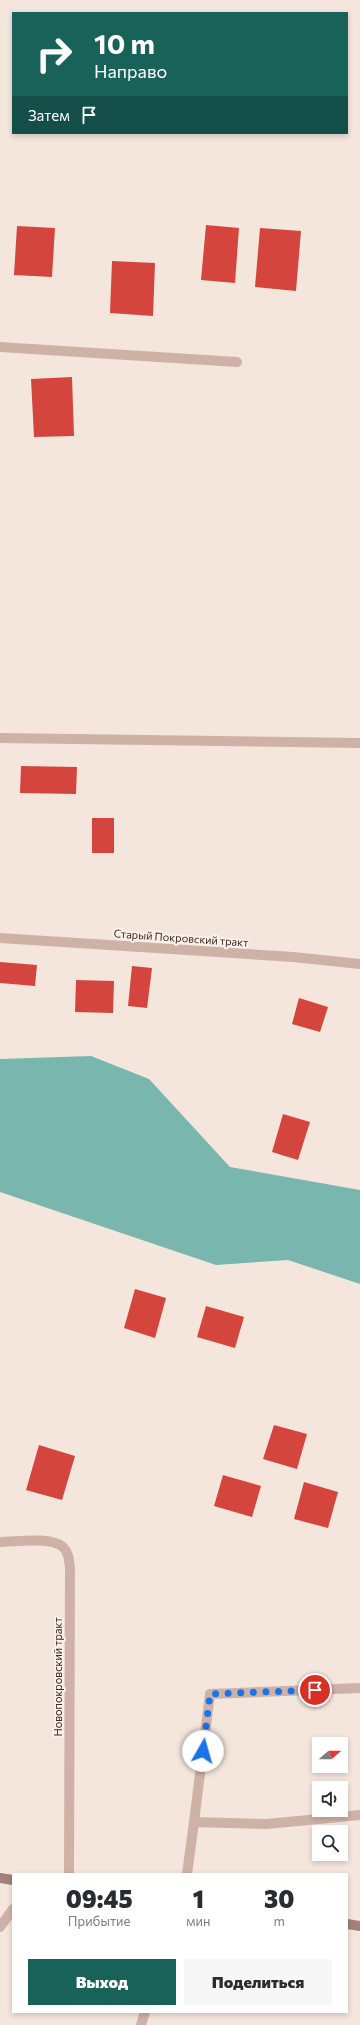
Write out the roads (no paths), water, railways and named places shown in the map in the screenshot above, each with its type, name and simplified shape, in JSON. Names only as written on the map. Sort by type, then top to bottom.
[{"type":"main road","points":[[0,1878],[12,1880]]},
{"type":"main road","points":[[348,1924],[360,1926]]},
{"type":"street","points":[[0,347],[237,362]]},
{"type":"street","points":[[0,738],[360,742]]},
{"type":"street","name":"Старый Покровский тракт","points":[[0,938],[293,957],[360,964]]},
{"type":"street","name":"Новопокровский тракт","points":[[0,1542],[47,1541],[62,1546],[68,1554],[70,1568],[69,1873]]},
{"type":"street","points":[[187,1873],[210,1694],[360,1688]]},
{"type":"street","points":[[194,1822],[267,1824],[360,1815]]},
{"type":"street","points":[[0,1927],[12,1910]]},
{"type":"street","points":[[142,2025],[145,2013]]},
{"type":"water","points":[[91,1056],[149,1079],[230,1167],[360,1190],[360,1284],[288,1260],[216,1265],[0,1192],[0,1059]]}]
